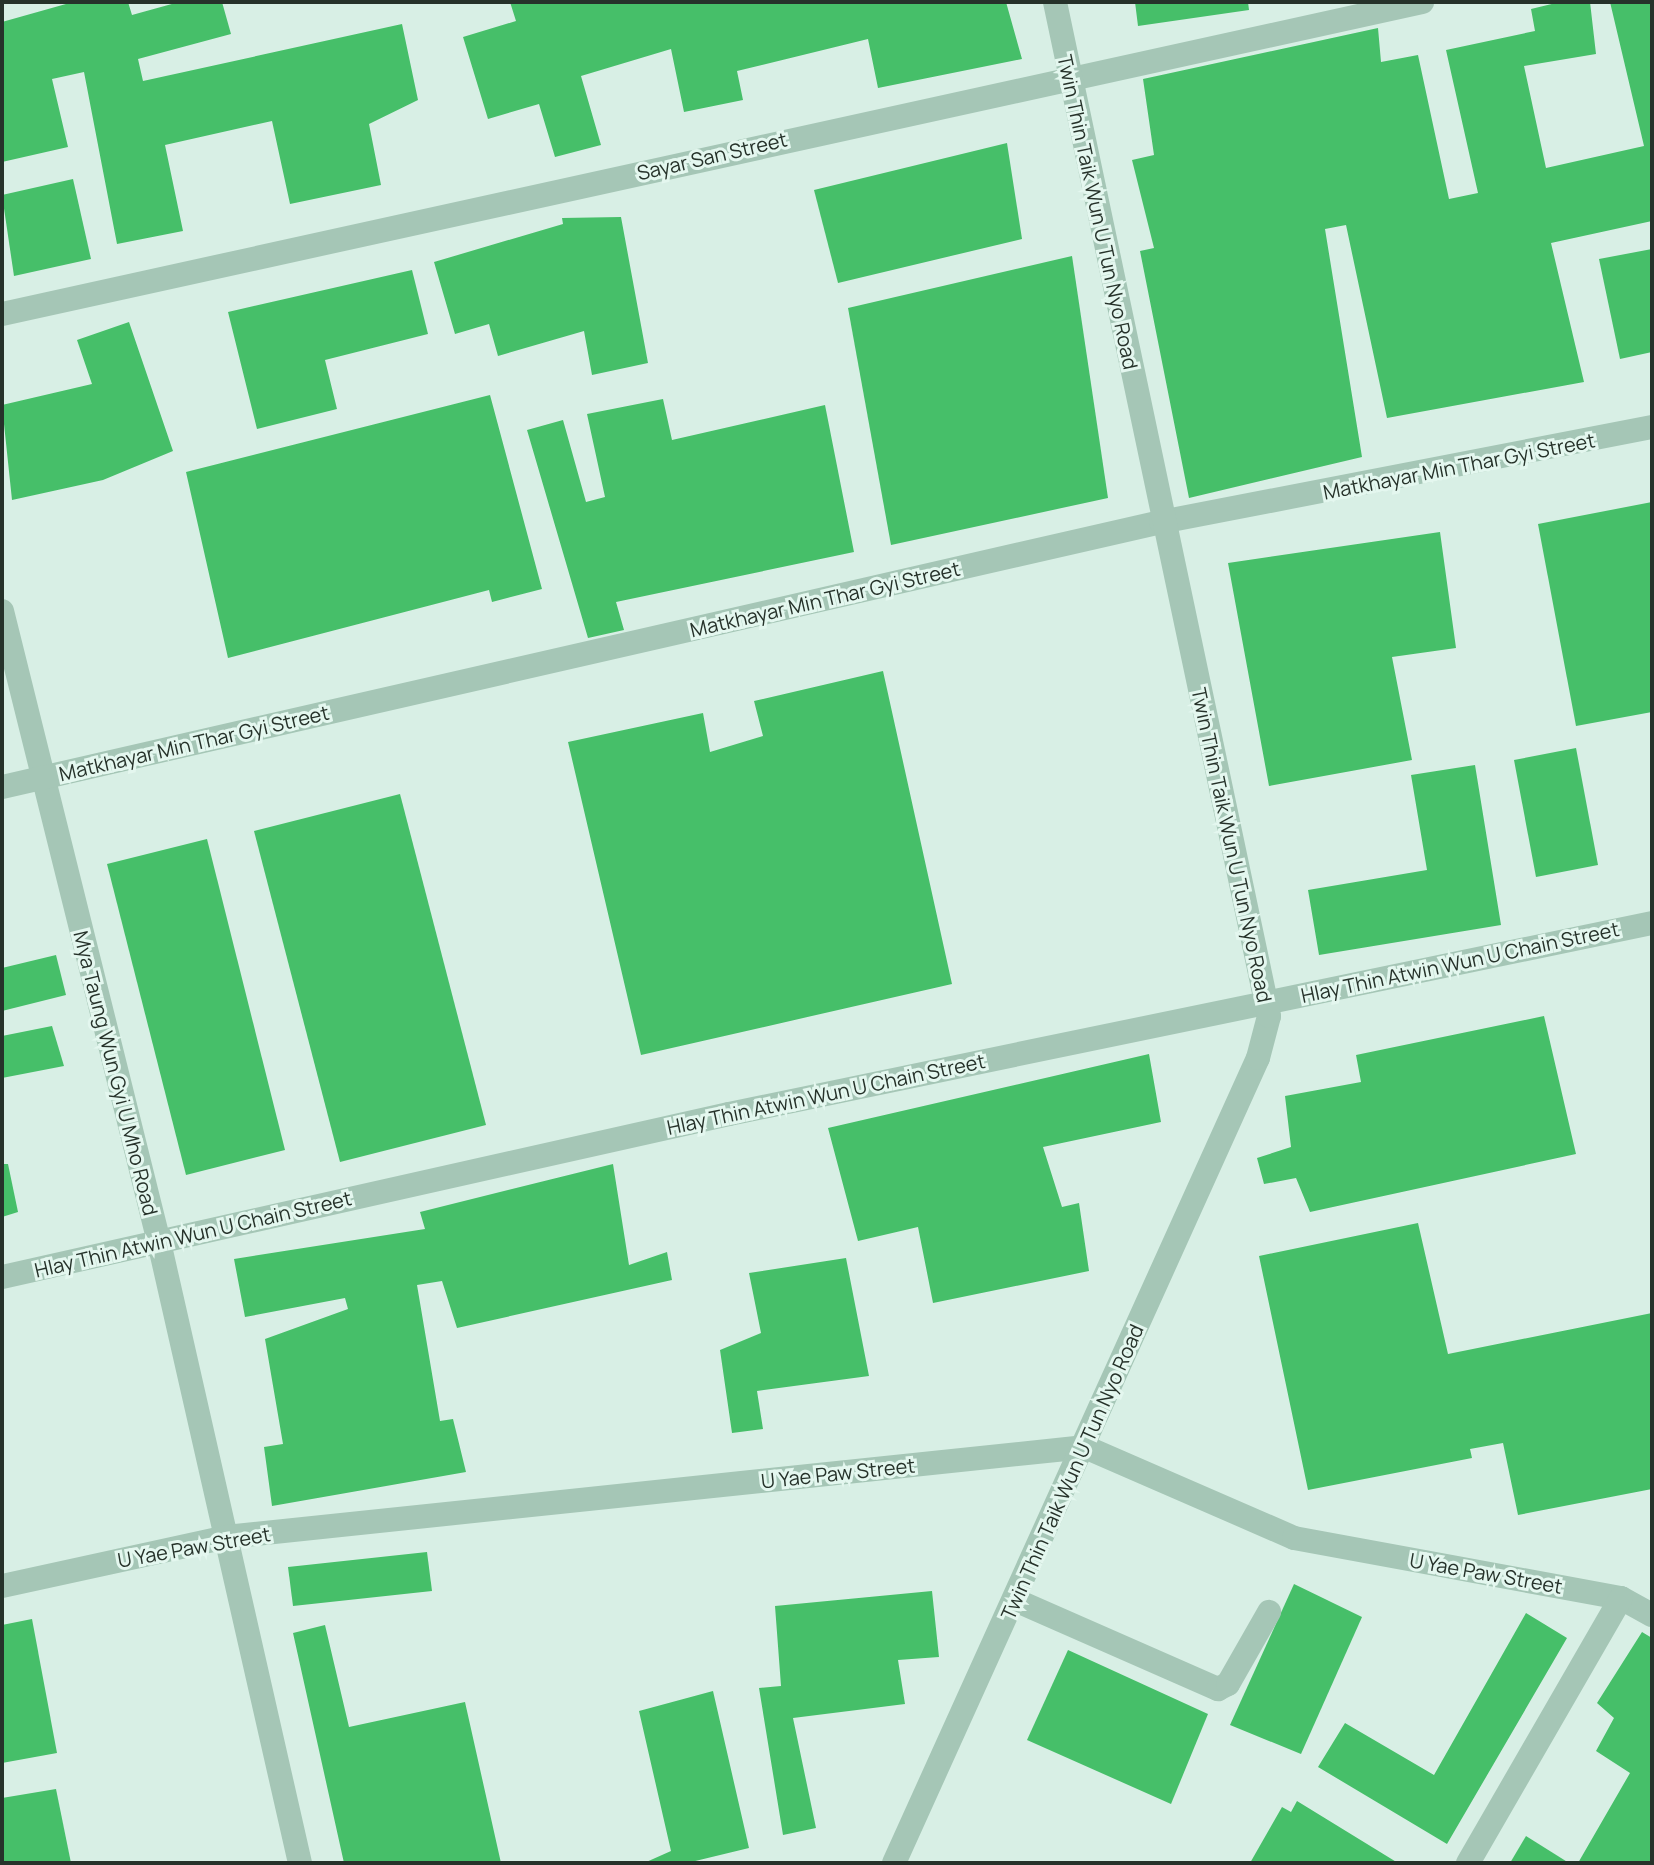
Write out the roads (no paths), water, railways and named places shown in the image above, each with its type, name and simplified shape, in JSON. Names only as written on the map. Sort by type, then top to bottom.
[{"type":"street","name":"Twin Thin Taik Wun U Tun Nyo Road","points":[[894,1863],[1085,1447],[1258,1058],[1267,1002],[1161,522],[1055,2]]},
{"type":"street","name":"Sayar San Street","points":[[2,314],[1070,76],[1422,2]]},
{"type":"street","name":"Matkhayar Min Thar Gyi Street","points":[[2,787],[1161,522],[1652,427]]},
{"type":"street","name":"Mya Taung Wun Gyi U Mho Road","points":[[2,611],[159,1242],[300,1863]]},
{"type":"street","name":"Hlay Thin Atwin Wun U Chain Street","points":[[2,1277],[1267,1002],[1652,923]]},
{"type":"street","name":"U Yae Paw Street","points":[[2,1586],[226,1537],[1085,1447],[1294,1538],[1621,1598],[1652,1615]]},
{"type":"street","points":[[1468,1863],[1621,1598]]},
{"type":"street","points":[[1015,1600],[1218,1689],[1228,1684],[1269,1612]]}]
